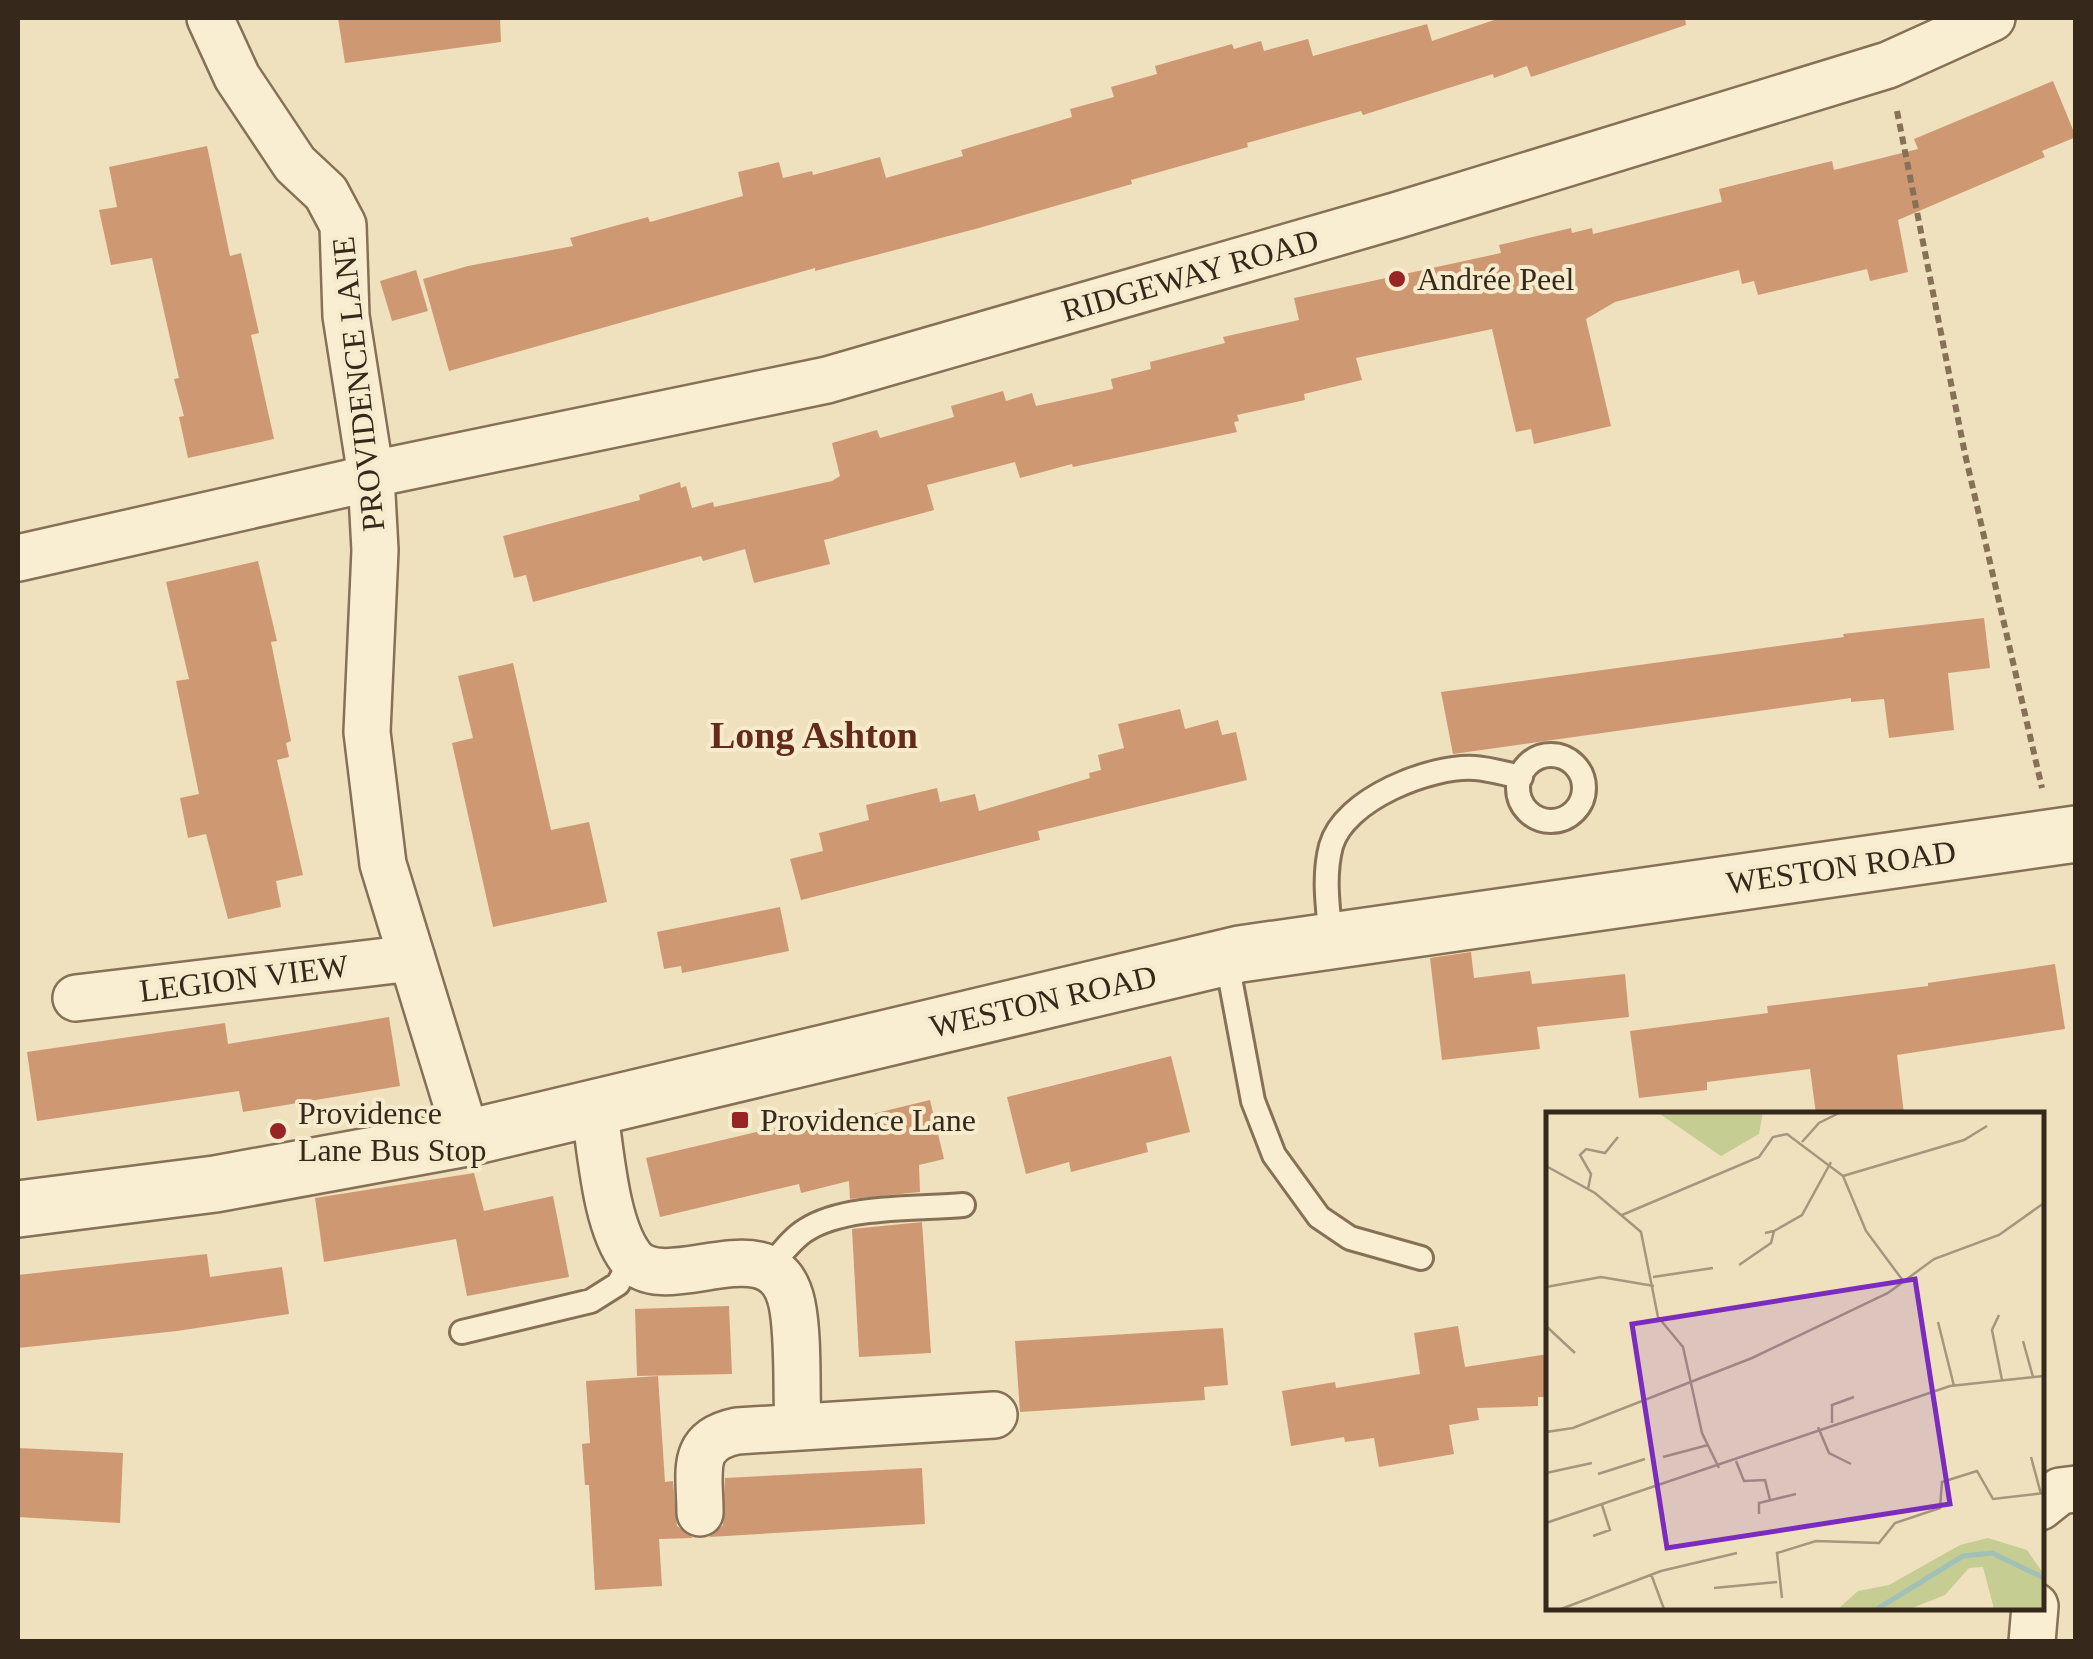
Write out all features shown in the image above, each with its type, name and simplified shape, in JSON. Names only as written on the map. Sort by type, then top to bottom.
[{"type":"street","name":"PROVIDENCE LANE","points":[[210,18],[237,76],[295,164],[326,193],[342,225],[346,316],[371,476],[375,550],[367,732],[383,864],[467,1138]]},
{"type":"street","name":"RIDGEWAY ROAD","points":[[18,558],[371,476],[827,380],[1398,215],[1888,66],[1992,18]]},
{"type":"street","name":"WESTON ROAD","points":[[18,1210],[215,1184],[467,1138],[1226,957],[2060,815]]},
{"type":"street","name":"LEGION VIEW","points":[[76,998],[412,958]]},
{"type":"street","points":[[594,1108],[614,1222],[632,1258],[648,1270],[752,1263],[780,1278],[792,1302],[798,1428]]},
{"type":"street","points":[[700,1512],[700,1464],[705,1445],[715,1436],[737,1431],[994,1415]]},
{"type":"street","points":[[2043,1505],[2060,1491],[2076,1488]]},
{"type":"street","points":[[2032,1642],[2035,1609]]},
{"type":"lane","points":[[1331,940],[1326,882],[1332,842],[1355,810],[1432,771],[1474,768],[1521,777]]},
{"type":"lane","points":[[1226,957],[1253,1102],[1274,1155],[1319,1217],[1350,1238],[1422,1258]]},
{"type":"lane","points":[[767,1270],[802,1232],[822,1222],[850,1214],[963,1204]]},
{"type":"lane","points":[[462,1332],[591,1301],[618,1284],[632,1258]]},
{"type":"path","points":[[1888,66],[1966,454],[2060,815]]},
{"type":"building","points":[[338,18],[500,18],[501,42],[345,63]]},
{"type":"building","points":[[1500,18],[1685,18],[1686,25],[1531,77],[1527,66],[1494,78],[1493,74],[1363,115],[1361,111],[1247,143],[1248,147],[1131,180],[1132,184],[979,228],[815,268],[449,371],[423,279],[468,266],[573,246],[570,238],[648,217],[650,222],[743,196],[738,172],[779,162],[783,178],[812,171],[813,175],[880,157],[886,178],[963,156],[961,150],[1072,117],[1070,109],[1114,97],[1111,87],[1157,74],[1155,66],[1232,44],[1234,49],[1261,41],[1264,51],[1308,39],[1313,56],[1427,24],[1432,41]]},
{"type":"building","points":[[2053,81],[2076,137],[2042,151],[2045,157],[1898,220],[1908,272],[1870,281],[1867,269],[1758,295],[1754,281],[1742,284],[1739,270],[1615,302],[1586,319],[1611,426],[1534,444],[1531,429],[1516,432],[1492,329],[1356,358],[1362,380],[1304,394],[1305,400],[1237,415],[1237,432],[1020,478],[1015,462],[927,485],[934,510],[824,540],[830,564],[754,583],[745,549],[703,561],[701,556],[533,602],[526,575],[514,578],[503,536],[640,500],[639,495],[680,482],[681,488],[686,486],[692,508],[713,502],[714,507],[832,481],[840,476],[832,443],[877,430],[880,438],[954,417],[951,406],[1003,391],[1006,401],[1032,393],[1036,406],[1113,389],[1111,379],[1151,369],[1150,362],[1225,343],[1223,337],[1299,320],[1294,298],[1501,253],[1499,245],[1571,228],[1572,233],[1592,228],[1593,234],[1722,202],[1719,189],[1832,161],[1834,170],[1918,149],[1914,139]]},
{"type":"building","points":[[207,146],[230,256],[241,253],[259,333],[251,335],[274,439],[188,458],[179,417],[184,416],[174,379],[179,378],[152,258],[111,265],[99,210],[117,207],[109,167]]},
{"type":"building","points":[[416,270],[428,311],[392,321],[380,281]]},
{"type":"building","points":[[258,561],[277,641],[271,642],[291,741],[286,743],[289,757],[277,760],[303,875],[276,881],[281,907],[228,919],[206,834],[188,838],[180,798],[199,794],[176,681],[189,679],[166,582]]},
{"type":"building","points":[[1984,618],[1990,668],[1948,673],[1954,730],[1889,738],[1884,699],[1851,702],[1851,698],[1453,754],[1441,692],[1844,637],[1843,634]]},
{"type":"building","points":[[513,663],[551,830],[589,822],[607,902],[493,927],[452,743],[473,738],[458,676]]},
{"type":"building","points":[[1180,709],[1185,729],[1218,720],[1222,735],[1236,732],[1247,780],[1038,831],[1040,840],[801,900],[790,859],[823,851],[819,833],[869,820],[866,805],[937,788],[940,802],[975,794],[979,811],[1090,778],[1089,773],[1101,770],[1098,755],[1124,748],[1118,724]]},
{"type":"building","points":[[780,907],[789,951],[682,973],[681,966],[664,969],[657,932]]},
{"type":"building","points":[[1471,952],[1474,978],[1530,971],[1532,984],[1625,974],[1629,1017],[1537,1027],[1540,1049],[1442,1060],[1430,958]]},
{"type":"building","points":[[2055,964],[2065,1029],[1897,1055],[1904,1112],[1816,1112],[1810,1069],[1707,1082],[1707,1090],[1639,1098],[1630,1031],[1768,1013],[1767,1006]]},
{"type":"building","points":[[389,1017],[400,1086],[243,1112],[239,1091],[37,1121],[27,1052],[225,1023],[228,1044]]},
{"type":"building","points":[[1171,1056],[1190,1132],[1146,1143],[1148,1152],[1071,1172],[1069,1162],[1026,1174],[1007,1097]]},
{"type":"building","points":[[930,1100],[944,1159],[919,1165],[920,1192],[850,1199],[849,1181],[801,1193],[799,1184],[660,1217],[646,1158],[791,1124],[794,1133]]},
{"type":"building","points":[[474,1173],[484,1211],[553,1196],[569,1277],[467,1296],[456,1239],[324,1262],[315,1198]]},
{"type":"building","points":[[922,1222],[931,1353],[859,1357],[852,1229]]},
{"type":"building","points":[[207,1254],[210,1277],[282,1267],[289,1314],[18,1348],[18,1275]]},
{"type":"building","points":[[729,1306],[732,1374],[637,1376],[635,1309]]},
{"type":"building","points":[[1458,1326],[1465,1367],[1546,1354],[1546,1397],[1538,1397],[1538,1406],[1477,1408],[1479,1420],[1449,1425],[1454,1454],[1379,1467],[1374,1438],[1345,1442],[1344,1437],[1291,1446],[1282,1391],[1335,1382],[1336,1388],[1420,1374],[1414,1333]]},
{"type":"building","points":[[1223,1328],[1228,1385],[1204,1387],[1205,1400],[1020,1412],[1015,1341]]},
{"type":"building","points":[[658,1376],[665,1482],[673,1481],[677,1526],[693,1538],[659,1539],[662,1586],[595,1590],[589,1485],[585,1485],[582,1444],[590,1443],[586,1381]]},
{"type":"building","points":[[18,1448],[123,1453],[120,1523],[18,1517]]},
{"type":"building","points":[[922,1468],[925,1524],[709,1537],[723,1525],[725,1478]]},
{"type":"place","name":"Andrée Peel","points":[[1397,279]]},
{"type":"place","name":"Providence Lane","points":[[740,1120]]},
{"type":"place","name":"Providence Lane Bus Stop","points":[[278,1131]]},
{"type":"district","name":"Long Ashton","points":[[814,735]]}]
